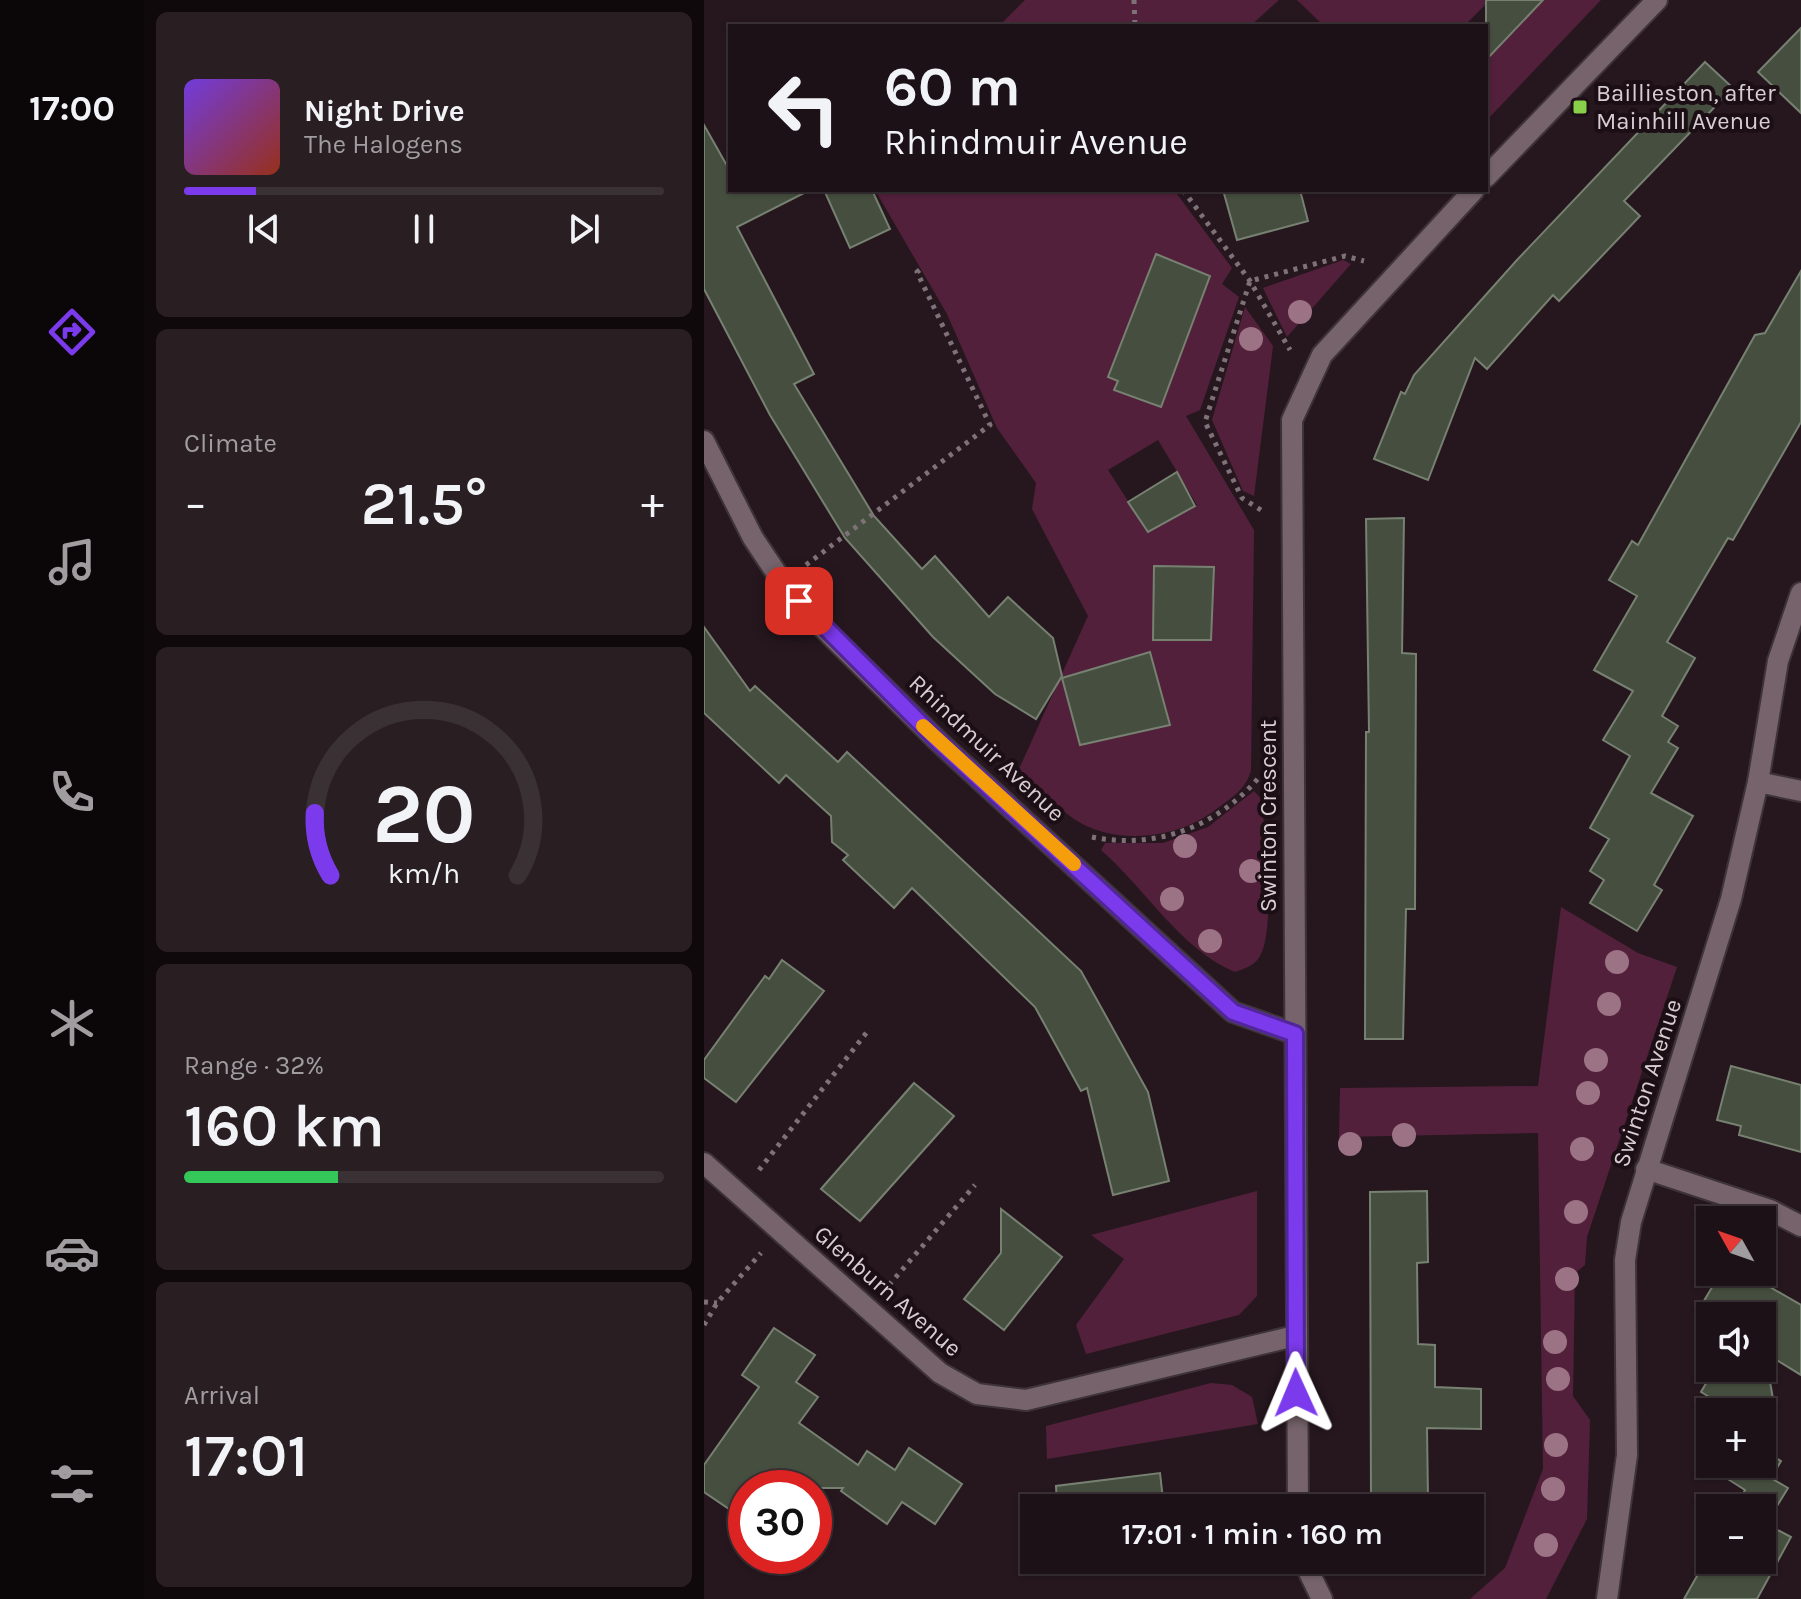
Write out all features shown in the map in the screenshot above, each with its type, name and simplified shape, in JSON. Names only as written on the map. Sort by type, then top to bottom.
[{"type":"street","points":[[1488,175],[1657,0]]},
{"type":"street","name":"Swinton Crescent","points":[[1298,1494],[1292,420],[1322,355],[1472,192]]},
{"type":"street","name":"Rhindmuir Avenue","points":[[704,441],[753,538],[783,583],[815,620],[928,731],[1233,1012],[1295,1034]]},
{"type":"street","name":"Swinton Avenue","points":[[1607,1599],[1627,1455],[1625,1260],[1631,1222],[1731,899],[1758,782],[1778,661],[1801,593]]},
{"type":"street","points":[[1758,782],[1801,791]]},
{"type":"street","name":"Glenburn Avenue","points":[[704,1163],[868,1310],[957,1384],[977,1394],[1026,1400],[1295,1336]]},
{"type":"street","points":[[1646,1169],[1770,1210],[1801,1226]]},
{"type":"street","points":[[1310,1574],[1322,1599]]},
{"type":"path","points":[[1134,0],[1135,24]]},
{"type":"path","points":[[1184,192],[1250,281],[1309,382]]},
{"type":"path","points":[[1250,281],[1345,256],[1360,258],[1389,279]]},
{"type":"path","points":[[783,583],[990,425],[917,272],[921,269]]},
{"type":"path","points":[[1250,281],[1205,422],[1242,498],[1292,530]]},
{"type":"path","points":[[1049,840],[1076,833],[1114,841],[1162,839],[1206,823],[1250,788],[1293,737]]},
{"type":"path","points":[[740,1195],[867,1032]]},
{"type":"path","points":[[868,1310],[975,1185]]},
{"type":"path","points":[[704,1325],[717,1303],[781,1231]]},
{"type":"path","points":[[704,1302],[717,1303]]},
{"type":"shaded area","points":[[1025,0],[1279,0],[1252,24],[1001,24]]},
{"type":"shaded area","points":[[1297,0],[1536,0],[1540,3],[1543,0],[1601,0],[1488,119],[1488,58],[1516,29],[1488,2],[1466,24],[1322,24]]},
{"type":"shaded area","points":[[876,192],[1175,192],[1232,268],[1222,284],[1239,297],[1200,410],[1186,416],[1254,530],[1251,770],[1246,783],[1237,793],[1200,820],[1165,833],[1146,836],[1126,836],[1090,828],[1052,802],[1019,769],[1088,616],[1032,509],[1036,483],[997,428],[947,314]],"holes":[[[1134,316],[1188,337],[1164,398],[1139,399],[1115,390],[1118,381],[1108,376]],[[1158,440],[1197,505],[1148,532],[1108,470]],[[1154,566],[1213,567],[1211,640],[1154,602]]]},
{"type":"shaded area","points":[[1343,260],[1351,264],[1287,337],[1263,288]]},
{"type":"shaded area","points":[[1245,307],[1273,346],[1254,496],[1243,491],[1212,420]]},
{"type":"shaded area","points":[[1254,791],[1262,800],[1268,881],[1267,925],[1260,956],[1246,968],[1235,972],[1197,949],[1101,850],[1105,843],[1163,843],[1208,827]]},
{"type":"shaded area","points":[[1561,907],[1638,953],[1677,967],[1587,1237],[1585,1265],[1575,1273],[1573,1396],[1590,1420],[1587,1519],[1546,1599],[1470,1599],[1505,1568],[1543,1469],[1538,1133],[1339,1137],[1340,1088],[1538,1086]]},
{"type":"shaded area","points":[[1257,1191],[1257,1296],[1239,1315],[1086,1354],[1076,1325],[1124,1259],[1091,1235]]},
{"type":"shaded area","points":[[1211,1383],[1232,1385],[1252,1397],[1258,1424],[1047,1459],[1046,1426]]},
{"type":"building","points":[[1486,0],[1543,0],[1488,58]]},
{"type":"building","points":[[1801,28],[1801,113],[1758,72]]},
{"type":"building","points":[[1705,62],[1733,88],[1624,201],[1640,216],[1559,301],[1553,295],[1487,369],[1475,358],[1428,480],[1374,459],[1401,392],[1405,394],[1414,375],[1517,260]]},
{"type":"building","points":[[704,125],[728,167],[728,192],[806,192],[737,227],[814,374],[794,384],[874,516],[922,569],[935,556],[989,617],[1008,597],[1053,638],[1062,676],[1036,719],[995,694],[933,637],[845,538],[770,415],[704,289]]},
{"type":"building","points":[[825,192],[873,192],[890,229],[850,248]]},
{"type":"building","points":[[1224,192],[1301,192],[1308,221],[1237,240]]},
{"type":"building","points":[[1156,254],[1210,276],[1161,407],[1114,390],[1118,381],[1108,377]]},
{"type":"building","points":[[1801,271],[1801,422],[1733,540],[1728,538],[1667,642],[1695,658],[1662,716],[1678,726],[1668,742],[1678,748],[1651,793],[1693,816],[1654,885],[1662,890],[1637,931],[1590,903],[1604,880],[1590,871],[1609,839],[1590,828],[1630,756],[1603,740],[1633,691],[1594,670],[1637,596],[1609,580],[1632,541],[1638,545],[1755,335],[1765,333]]},
{"type":"building","points":[[1177,472],[1195,506],[1148,532],[1128,502]]},
{"type":"building","points":[[1404,518],[1402,653],[1416,654],[1415,909],[1406,909],[1403,1039],[1365,1039],[1366,732],[1369,732],[1366,519]]},
{"type":"building","points":[[1154,566],[1214,567],[1211,640],[1153,640]]},
{"type":"building","points":[[704,627],[750,691],[755,686],[838,762],[847,752],[1081,971],[1148,1092],[1169,1181],[1113,1195],[1087,1088],[1081,1091],[1035,1007],[912,888],[894,908],[843,860],[848,855],[832,842],[831,816],[786,775],[779,783],[704,713]]},
{"type":"building","points":[[1150,652],[1170,725],[1080,745],[1062,678]]},
{"type":"building","points":[[782,960],[824,991],[736,1102],[704,1078],[704,1060],[765,976],[769,979]]},
{"type":"building","points":[[1731,1066],[1801,1085],[1801,1152],[1739,1135],[1741,1126],[1717,1120]]},
{"type":"building","points":[[914,1083],[954,1116],[860,1221],[821,1189]]},
{"type":"building","points":[[1427,1191],[1428,1262],[1417,1263],[1418,1344],[1435,1345],[1435,1387],[1481,1389],[1481,1429],[1427,1428],[1428,1494],[1371,1494],[1370,1192]]},
{"type":"building","points":[[1001,1209],[1062,1257],[1004,1330],[964,1299],[1001,1253]]},
{"type":"building","points":[[1713,1286],[1768,1286],[1801,1305],[1801,1375],[1776,1360],[1776,1302],[1703,1302]]},
{"type":"building","points":[[774,1328],[815,1355],[796,1382],[818,1397],[799,1423],[858,1465],[867,1451],[895,1470],[909,1448],[962,1484],[935,1524],[902,1502],[887,1524],[841,1491],[843,1488],[832,1488],[832,1470],[728,1470],[728,1508],[704,1492],[704,1465],[759,1387],[742,1375]]},
{"type":"building","points":[[1707,1382],[1770,1382],[1773,1398],[1711,1398],[1701,1392]]},
{"type":"building","points":[[1160,1473],[1162,1494],[1056,1494],[1056,1486]]},
{"type":"building","points":[[1726,1478],[1771,1478],[1788,1488],[1776,1508],[1776,1494],[1743,1494],[1745,1490]]},
{"type":"building","points":[[1776,1529],[1791,1537],[1776,1564]]},
{"type":"building","points":[[1698,1574],[1771,1574],[1757,1599],[1684,1599]]},
{"type":"slow traffic","points":[[923,726],[1074,864]]},
{"type":"place","name":"Baillieston, after Mainhill Avenue","points":[[1580,107]]},
{"type":"route","points":[[799,601],[939,742],[1233,1012],[1295,1034],[1296,1393]]}]
